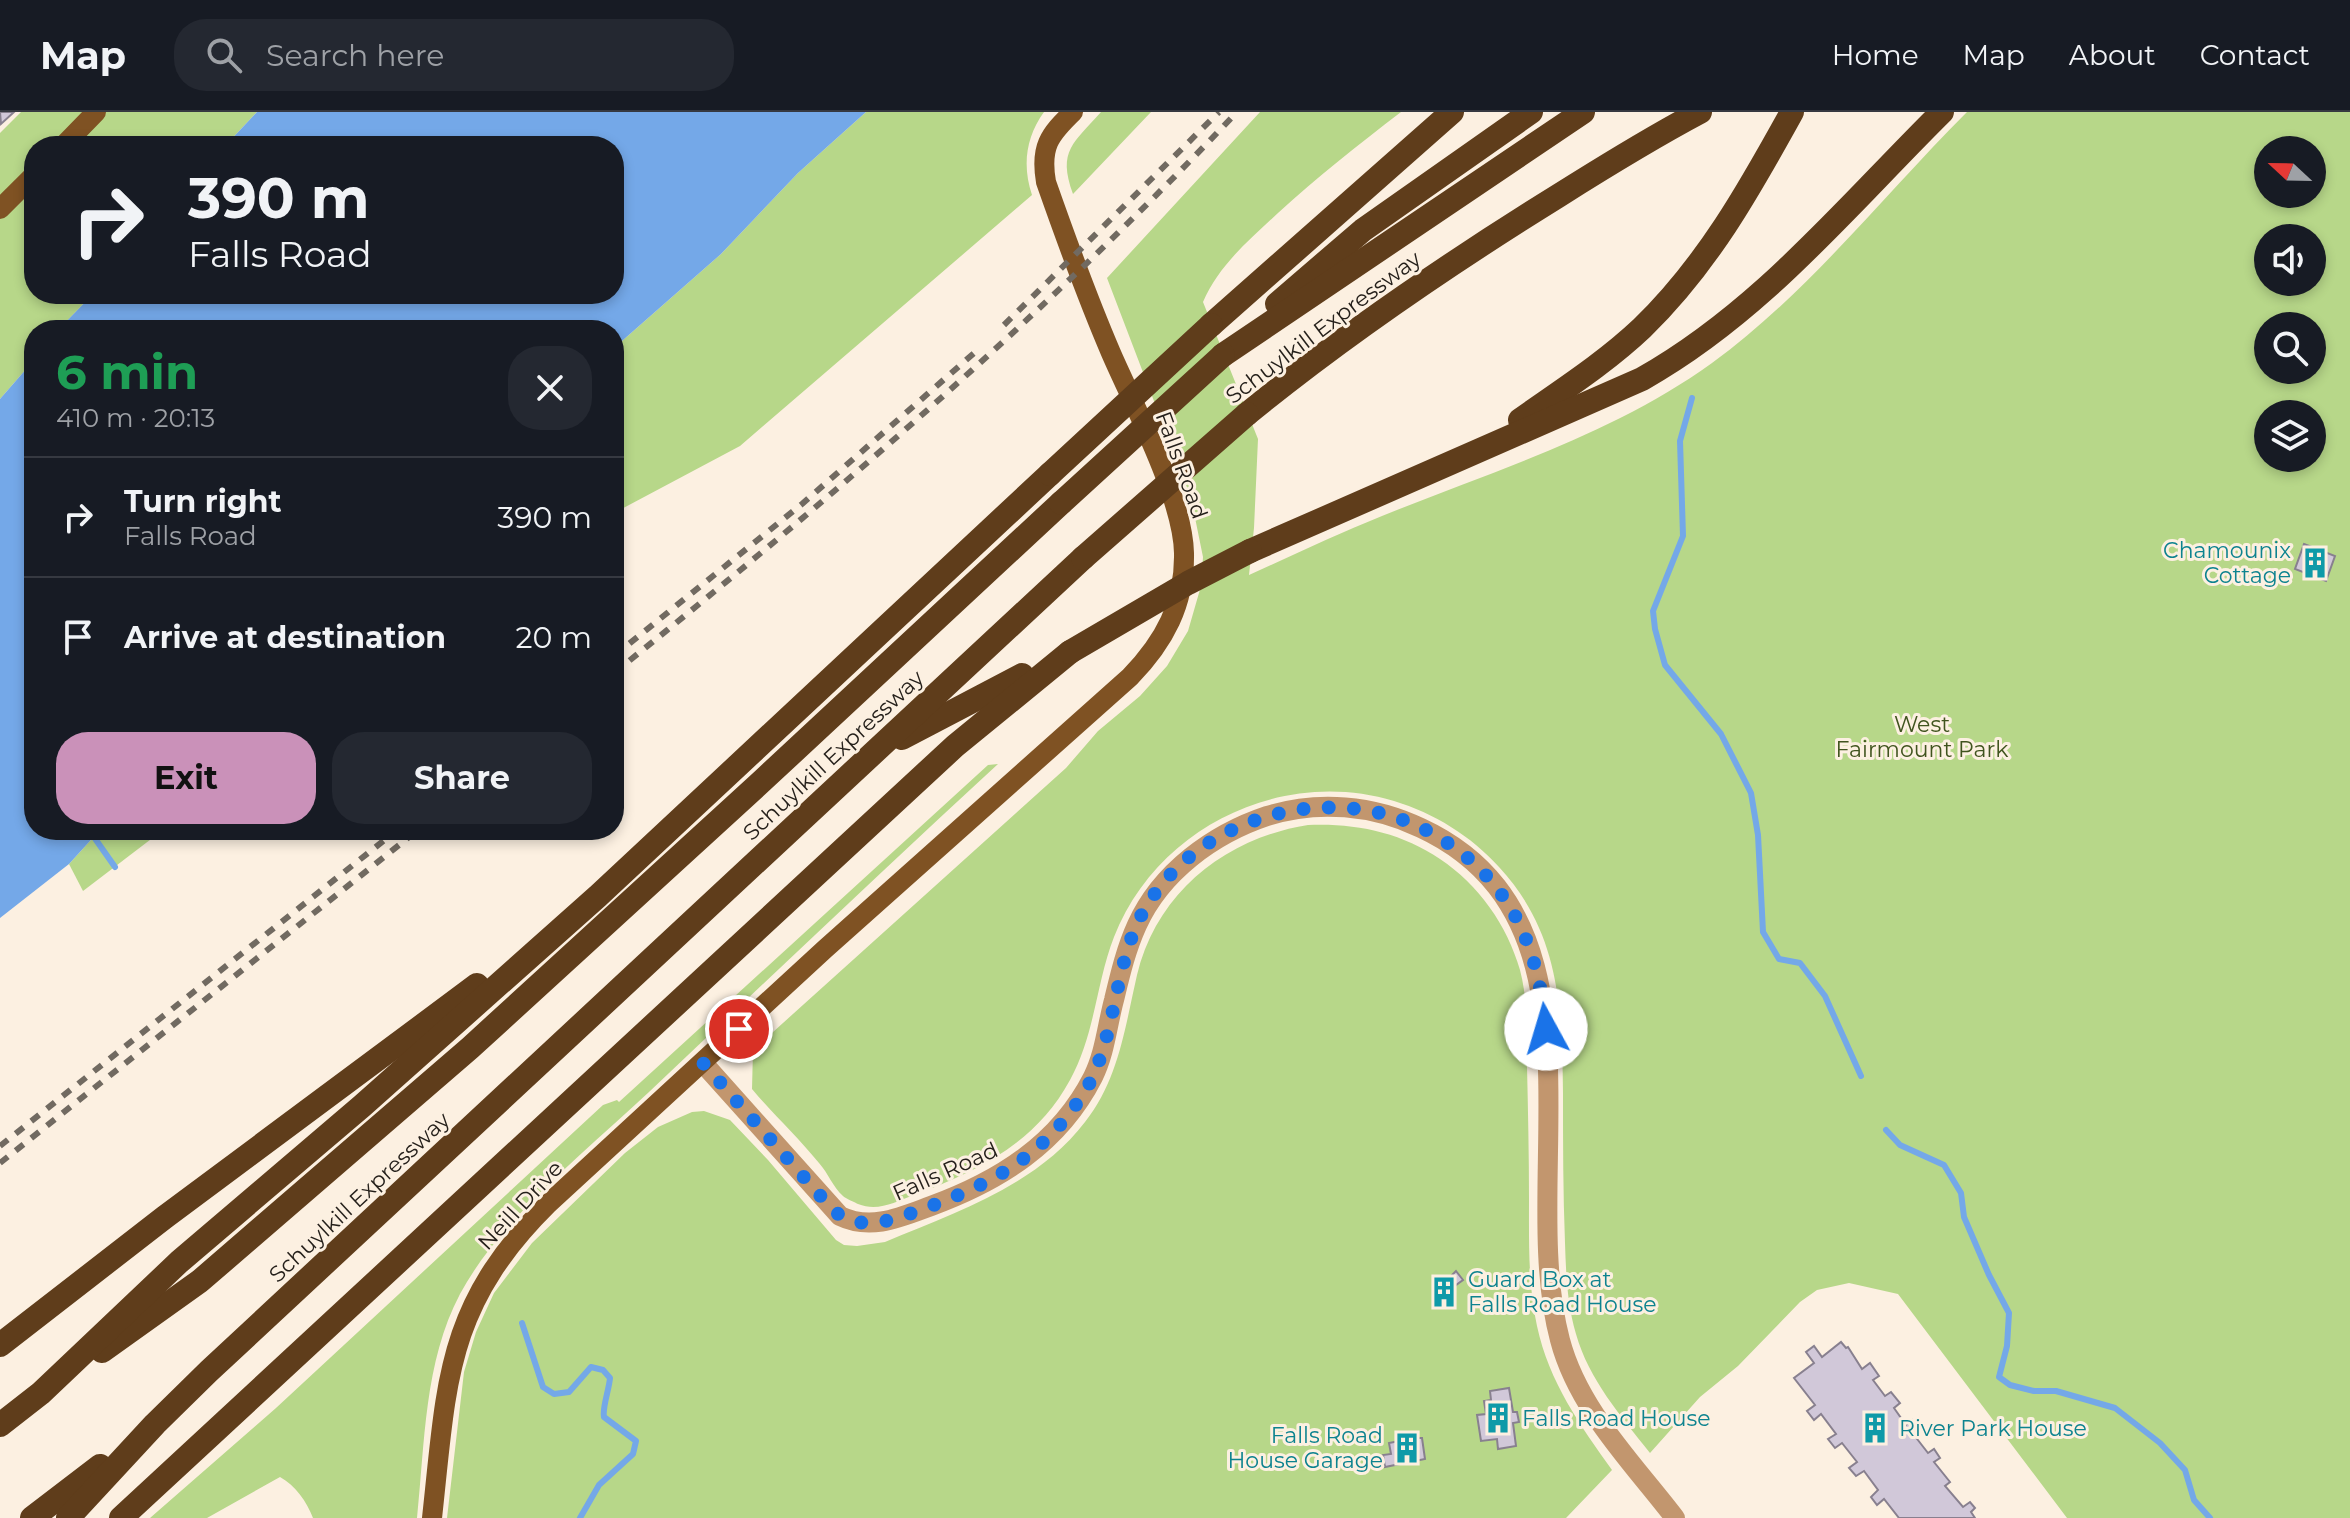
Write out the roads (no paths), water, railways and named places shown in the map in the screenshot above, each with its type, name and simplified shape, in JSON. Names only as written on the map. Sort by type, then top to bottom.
[{"type":"highway","points":[[41,1393],[179,1262],[362,1106],[598,896],[1211,325],[1452,112]]},
{"type":"highway","points":[[0,1425],[41,1393],[168,1306],[381,1126],[762,781],[1293,289],[1363,230],[1531,112]]},
{"type":"highway","points":[[1223,355],[1583,112]]},
{"type":"highway","name":"Schuylkill Expressway","points":[[68,1518],[155,1424],[1083,558],[1247,414],[1333,346],[1436,275],[1600,170],[1700,112]]},
{"type":"highway","points":[[1480,449],[1607,358],[1671,298],[1726,227],[1792,112]]},
{"type":"highway","points":[[872,755],[1070,652],[1188,583],[1250,551],[1642,379],[1710,336],[1752,303],[1942,112]]},
{"type":"highway","points":[[121,1518],[955,746],[1070,652]]},
{"type":"highway","points":[[0,1345],[177,1207],[598,896]]},
{"type":"highway","points":[[32,1518],[155,1424]]},
{"type":"main road","points":[[73,136],[96,112]]},
{"type":"main road","name":"Falls Road","points":[[703,1063],[825,949],[1130,677],[1158,647],[1178,605],[1184,551],[1176,509],[1104,338],[1046,182],[1043,155],[1052,134],[1067,116]]},
{"type":"main road","points":[[0,209],[24,185]]},
{"type":"main road","name":"Neill Drive","points":[[432,1518],[452,1360],[477,1294],[501,1257],[531,1221],[703,1063]]},
{"type":"street","name":"Falls Road","points":[[703,1063],[840,1216],[861,1223],[877,1223],[910,1214],[981,1186],[1022,1162],[1072,1110],[1100,1062],[1120,974],[1138,921],[1164,884],[1197,852],[1215,839],[1256,820],[1299,809],[1344,807],[1386,814],[1408,822],[1446,841],[1480,869],[1507,900],[1527,940],[1540,982],[1546,1029],[1548,1259],[1553,1312],[1563,1353],[1575,1383],[1675,1518]]},
{"type":"water","points":[[257,112],[866,112],[798,173],[721,254],[624,339],[624,320],[68,320],[83,304],[624,304],[624,136],[234,136]]},
{"type":"water","points":[[24,371],[24,840],[91,840],[69,864],[0,918],[0,399]]},
{"type":"waterway","points":[[1692,398],[1680,441],[1683,536],[1653,611],[1655,629],[1665,665],[1721,734],[1751,793],[1758,835],[1763,932],[1779,959],[1800,963],[1825,996],[1861,1076]]},
{"type":"waterway","points":[[96,840],[115,867]]},
{"type":"waterway","points":[[1886,1130],[1900,1145],[1944,1165],[1961,1193],[1964,1217],[2009,1313],[2007,1346],[1999,1377],[2010,1385],[2034,1391],[2056,1391],[2115,1408],[2160,1443],[2185,1470],[2194,1500],[2210,1518]]},
{"type":"waterway","points":[[522,1323],[543,1387],[554,1394],[569,1392],[591,1367],[603,1370],[610,1378],[604,1417],[636,1441],[633,1454],[599,1485],[580,1518]]},
{"type":"railway","points":[[1004,325],[1219,112]]},
{"type":"railway","points":[[624,665],[856,472],[1013,333],[1237,112]]},
{"type":"railway","points":[[624,648],[802,504],[981,347]]},
{"type":"railway","points":[[0,1146],[384,840]]},
{"type":"railway","points":[[0,1163],[405,840]]},
{"type":"place","name":"Chamounix Cottage","points":[[2315,563]]},
{"type":"place","name":"Guard Box at Falls Road House","points":[[1444,1292]]},
{"type":"place","name":"Falls Road House","points":[[1498,1418]]},
{"type":"place","name":"River Park House","points":[[1875,1428]]},
{"type":"place","name":"Falls Road House Garage","points":[[1407,1448]]},
{"type":"park label","name":"West Fairmount Park","points":[[1922,736]]}]
